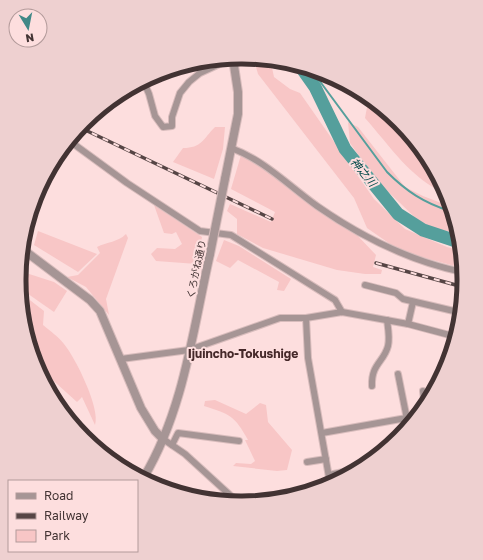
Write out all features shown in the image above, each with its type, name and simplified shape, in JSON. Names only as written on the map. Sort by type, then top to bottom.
[{"type":"street","name":"くろがね通り","points":[[146,473],[163,439],[174,412],[210,254],[238,114],[238,92],[234,65]]},
{"type":"street","points":[[146,87],[155,116],[164,126],[172,126],[172,117],[180,93],[200,73],[215,66]]},
{"type":"street","points":[[74,144],[127,183],[200,232],[230,235],[335,300],[342,312]]},
{"type":"street","points":[[231,148],[275,174],[329,214],[382,244],[401,253],[457,270]]},
{"type":"street","points":[[28,253],[90,300],[100,312],[121,359],[140,408],[155,431],[163,439],[185,454],[230,495]]},
{"type":"street","points":[[365,285],[396,293],[403,299],[413,302],[455,311]]},
{"type":"street","points":[[408,324],[413,302]]},
{"type":"street","points":[[121,359],[189,350],[280,318],[306,318],[342,312],[408,324],[450,335]]},
{"type":"street","points":[[306,318],[308,358],[329,475],[336,474]]},
{"type":"street","points":[[372,386],[371,378],[375,366],[386,351],[388,344],[387,320]]},
{"type":"street","points":[[398,374],[408,416]]},
{"type":"street","points":[[423,391],[424,396]]},
{"type":"street","points":[[322,433],[405,421]]},
{"type":"street","points":[[172,445],[178,433],[239,441]]},
{"type":"street","points":[[307,462],[326,459]]},
{"type":"green space","points":[[255,65],[272,66],[274,77],[290,89],[300,93],[374,199],[405,229],[455,249],[457,267],[418,256],[393,246],[367,228],[354,198],[258,74]]},
{"type":"green space","points":[[367,105],[384,118],[404,138],[421,160],[437,190],[412,171],[365,118]]},
{"type":"green space","points":[[348,122],[358,127],[405,187],[443,204],[452,232],[424,226],[376,180],[350,143]]},
{"type":"green space","points":[[215,127],[225,127],[223,149],[214,179],[173,162],[183,148],[198,145]]},
{"type":"green space","points":[[241,155],[270,173],[357,235],[376,255],[373,267],[382,270],[381,274],[365,274],[337,270],[263,248],[237,234],[237,219],[227,211],[230,204],[271,222],[275,212],[231,189]]},
{"type":"green space","points":[[154,205],[202,237],[197,264],[156,261],[151,254],[157,248],[175,249],[182,244],[176,232],[172,234],[164,233]]},
{"type":"green space","points":[[38,231],[97,254],[78,272],[34,245]]},
{"type":"green space","points":[[126,234],[128,238],[106,299],[109,315],[86,287],[67,277],[78,275],[100,253],[97,247],[123,237]]},
{"type":"green space","points":[[224,240],[239,246],[291,279],[284,291],[277,290],[279,282],[238,260],[230,268],[216,261]]},
{"type":"green space","points":[[26,273],[54,282],[67,291],[54,312],[26,292]]},
{"type":"green space","points":[[26,297],[44,311],[43,325],[62,341],[80,371],[91,396],[96,417],[95,425],[82,397],[77,402],[48,375],[33,336]]},
{"type":"green space","points":[[215,400],[246,414],[260,403],[266,405],[268,422],[292,450],[287,470],[277,471],[233,466],[236,463],[251,464],[255,461],[245,440],[248,440],[239,425],[226,414],[204,406],[205,401]]},
{"type":"waterway","name":"神之川","points":[[306,75],[315,87],[345,149],[398,214],[423,230],[453,240]]},
{"type":"waterway","points":[[318,79],[387,172],[416,196],[445,209]]},
{"type":"railway","points":[[86,131],[272,219]]},
{"type":"railway","points":[[376,263],[457,285]]},
{"type":"district","name":"Ijuincho-Tokushige","points":[[243,353]]}]
